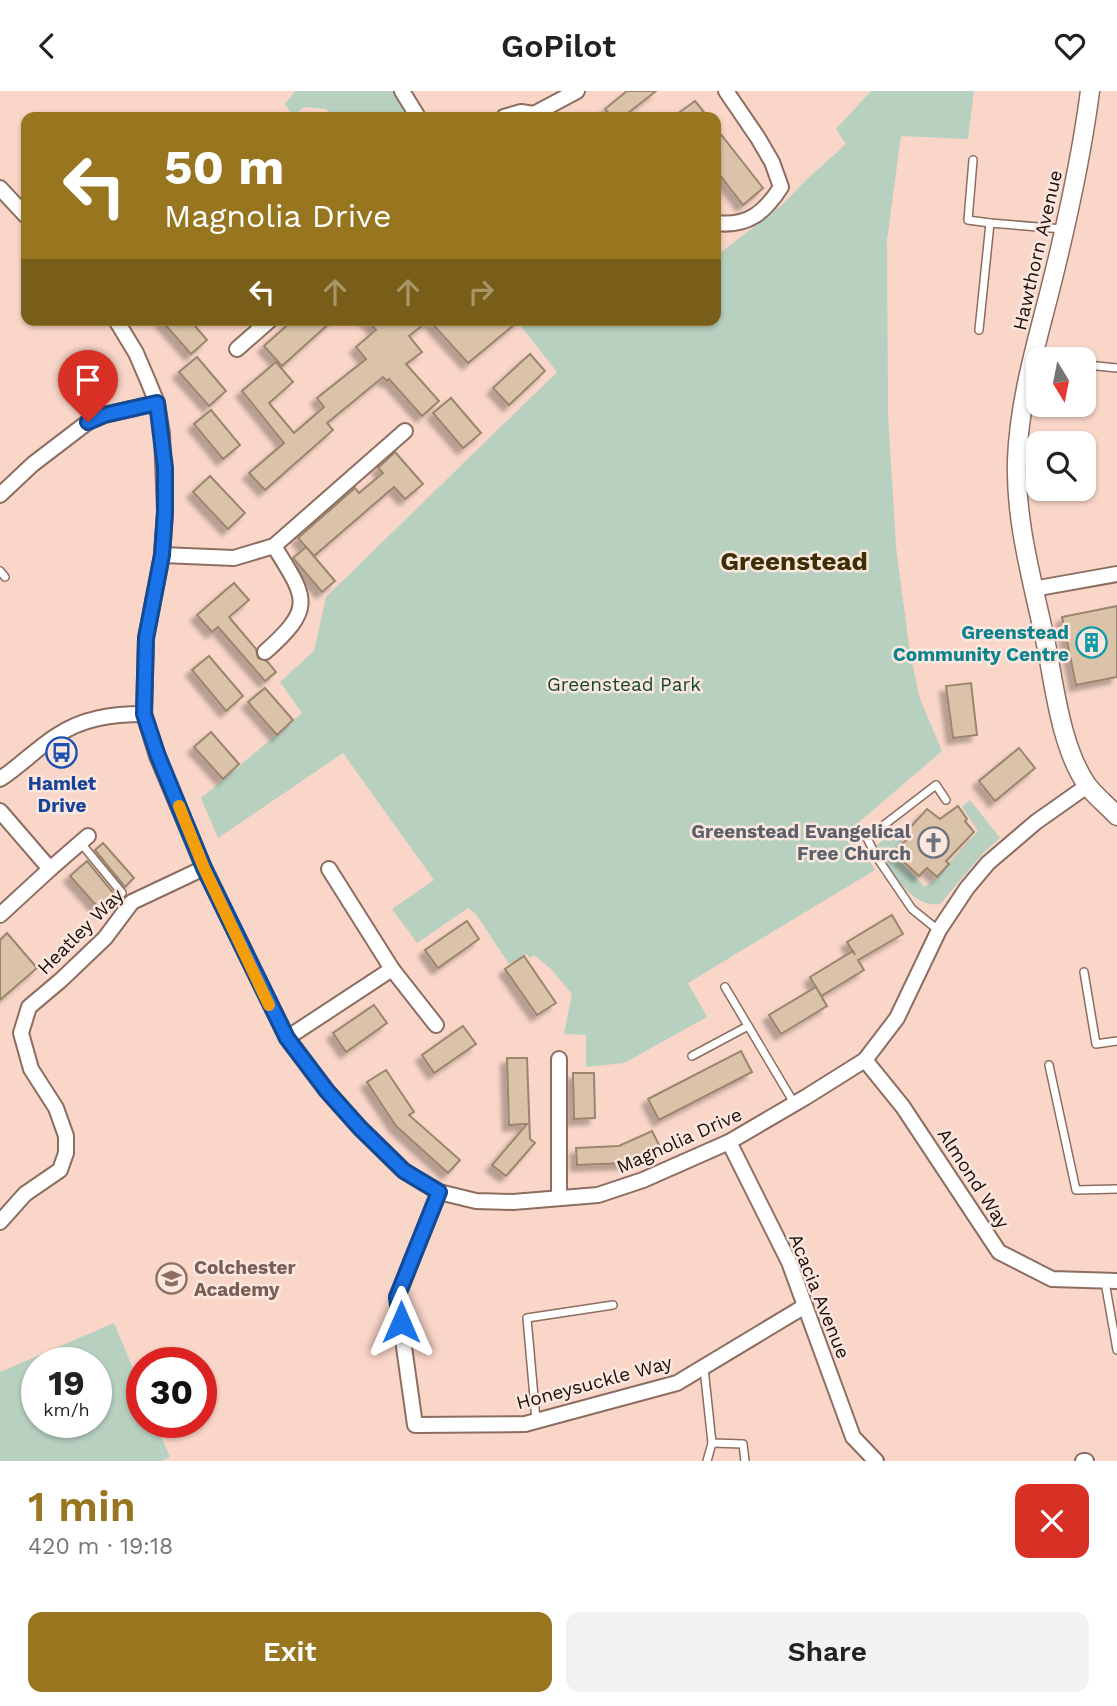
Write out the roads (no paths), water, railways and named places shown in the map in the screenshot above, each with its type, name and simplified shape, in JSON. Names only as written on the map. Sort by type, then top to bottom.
[{"type":"street","points":[[402,91],[415,112]]},
{"type":"street","points":[[541,112],[577,91]]},
{"type":"street","points":[[721,223],[748,220],[767,209],[782,187],[758,138],[726,91]]},
{"type":"street","name":"Hawthorn Avenue","points":[[1090,91],[1085,132],[1021,423],[1017,459],[1018,502],[1059,711],[1072,752],[1087,786],[1117,815]]},
{"type":"street","points":[[0,188],[21,211]]},
{"type":"street","name":"Magnolia Drive","points":[[120,326],[136,353],[157,403],[165,468],[162,555],[146,638],[144,714],[158,756],[204,868],[287,1038],[327,1091],[360,1128],[404,1171],[439,1192],[476,1201],[513,1202],[598,1195],[643,1180],[729,1142],[795,1104],[865,1060],[897,1018],[939,930],[967,888],[988,863],[1036,822],[1087,786]]},
{"type":"street","points":[[237,349],[263,326]]},
{"type":"street","points":[[0,495],[33,464],[88,422],[104,415],[157,403]]},
{"type":"street","points":[[162,555],[234,558],[274,545],[405,431]]},
{"type":"street","points":[[265,652],[288,632],[299,613],[301,597],[297,581],[274,545]]},
{"type":"street","points":[[1033,589],[1117,573]]},
{"type":"street","points":[[0,779],[56,736],[89,719],[144,714]]},
{"type":"street","points":[[0,811],[50,869]]},
{"type":"street","points":[[0,915],[84,839]]},
{"type":"street","name":"Heatley Way","points":[[0,1222],[25,1194],[60,1170],[66,1153],[66,1136],[56,1108],[31,1069],[21,1033],[29,1007],[105,939],[132,902],[204,868]]},
{"type":"street","points":[[329,869],[392,969],[436,1025]]},
{"type":"street","points":[[287,1038],[392,969]]},
{"type":"street","points":[[559,1059],[559,1197]]},
{"type":"street","name":"Almond Way","points":[[865,1060],[904,1107],[999,1252],[1052,1279],[1111,1282]]},
{"type":"street","name":"Acacia Avenue","points":[[729,1142],[789,1262],[853,1437],[876,1461]]},
{"type":"street","name":"Honeysuckle Way","points":[[439,1192],[397,1297],[415,1425],[525,1424],[677,1383],[805,1306]]},
{"type":"lane","points":[[973,160],[968,220],[1064,229]]},
{"type":"lane","points":[[979,330],[990,223]]},
{"type":"lane","points":[[1096,366],[1117,367]]},
{"type":"lane","points":[[939,930],[912,909],[867,838],[936,785],[946,800]]},
{"type":"lane","points":[[84,839],[122,893]]},
{"type":"lane","points":[[1084,972],[1096,1044],[1117,1041]]},
{"type":"lane","points":[[725,987],[795,1104]]},
{"type":"lane","points":[[692,1056],[748,1026]]},
{"type":"lane","points":[[1049,1065],[1076,1190],[1117,1189]]},
{"type":"lane","points":[[1111,1282],[1117,1350]]},
{"type":"lane","points":[[536,1421],[527,1318],[613,1305]]},
{"type":"lane","points":[[704,1367],[712,1443],[706,1461]]},
{"type":"lane","points":[[712,1443],[743,1444],[745,1461]]},
{"type":"place","name":"Greenstead Community Centre","points":[[1092,643]]},
{"type":"place","name":"Hamlet Drive","points":[[62,752]]},
{"type":"place","name":"Greenstead Evangelical Free Church","points":[[934,842]]},
{"type":"place","name":"Colchester Academy","points":[[171,1278]]},
{"type":"district","name":"Greenstead","points":[[794,561]]},
{"type":"park label","name":"Greenstead Park","points":[[624,684]]}]
